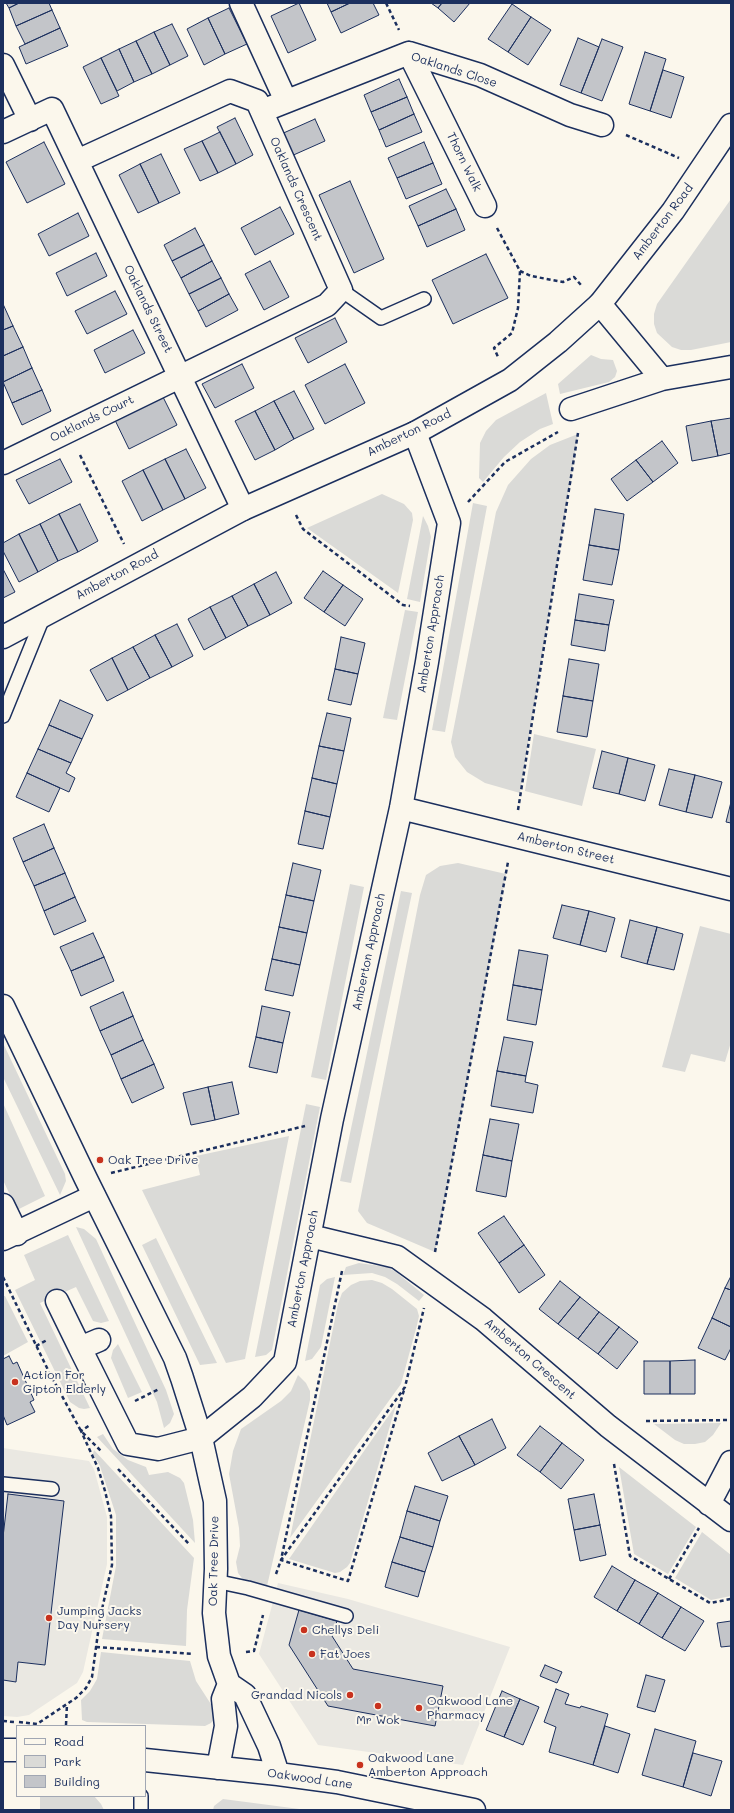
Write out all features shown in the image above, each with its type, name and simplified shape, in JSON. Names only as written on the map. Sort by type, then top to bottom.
[{"type":"street","points":[[241,3],[286,100]]},
{"type":"street","name":"Oaklands Close","points":[[262,111],[286,100],[409,53],[480,75],[570,115],[602,125]]},
{"type":"street","name":"Thorn Walk","points":[[409,53],[485,206]]},
{"type":"street","points":[[3,65],[30,120],[3,132]]},
{"type":"street","name":"Oaklands Crescent","points":[[77,161],[230,91],[257,101],[341,290]]},
{"type":"street","name":"Oaklands Street","points":[[30,120],[52,110],[243,509]]},
{"type":"street","name":"Amberton Road","points":[[3,637],[45,613],[243,509],[415,433],[510,380],[558,342],[600,304],[673,211],[731,126]]},
{"type":"street","points":[[180,375],[327,305],[341,290]]},
{"type":"street","points":[[600,304],[662,380]]},
{"type":"street","points":[[578,412],[662,380],[731,367]]},
{"type":"street","name":"Oaklands Court","points":[[3,463],[180,375]]},
{"type":"street","name":"Amberton Approach","points":[[201,1438],[252,1397],[285,1362],[332,1119],[401,808],[449,523],[415,433]]},
{"type":"street","name":"Amberton Street","points":[[401,808],[731,889]]},
{"type":"street","name":"Oak Tree Drive","points":[[3,1006],[90,1188],[175,1358],[182,1378],[201,1438],[215,1502],[216,1575],[214,1613],[219,1656],[229,1684]]},
{"type":"street","points":[[3,1205],[10,1236],[90,1188]]},
{"type":"street","name":"Amberton Crescent","points":[[310,1236],[398,1257],[483,1319],[608,1426],[731,1520]]},
{"type":"street","points":[[57,1301],[90,1344],[112,1412],[128,1444],[158,1450],[201,1438]]},
{"type":"street","points":[[711,1505],[731,1462]]},
{"type":"street","points":[[218,1768],[226,1726],[223,1699],[229,1684],[245,1695],[269,1746],[278,1774]]},
{"type":"street","points":[[3,1750],[16,1750]]},
{"type":"street","name":"Oakwood Lane","points":[[146,1760],[278,1774],[337,1782],[474,1810]]},
{"type":"lane","points":[[341,290],[381,318],[424,300]]},
{"type":"lane","points":[[3,716],[45,613]]},
{"type":"lane","points":[[3,1484],[52,1489]]},
{"type":"lane","points":[[216,1575],[269,1594],[346,1616]]},
{"type":"lane","points":[[141,1810],[142,1797]]},
{"type":"path","points":[[602,125],[702,168]]},
{"type":"path","name":"Thorn Walk","points":[[485,206],[520,271]]},
{"type":"path","points":[[510,380],[494,348],[512,333],[518,308],[520,271],[531,276],[563,282],[574,277],[600,304]]},
{"type":"path","points":[[449,523],[506,462],[578,412]]},
{"type":"path","points":[[281,1560],[348,1581],[405,1387],[430,1279],[514,836],[578,412]]},
{"type":"path","points":[[68,431],[135,566]]},
{"type":"path","points":[[286,490],[303,529],[403,605],[435,613]]},
{"type":"path","points":[[90,1188],[332,1119]]},
{"type":"path","points":[[96,1647],[219,1656],[254,1651],[269,1594],[281,1560],[348,1245]]},
{"type":"path","points":[[3,1278],[49,1372],[81,1431],[98,1468],[111,1516],[112,1565],[96,1647],[92,1677],[86,1688],[67,1704],[37,1724],[3,1721]]},
{"type":"path","points":[[81,1431],[112,1412],[182,1378]]},
{"type":"path","points":[[281,1560],[405,1387]]},
{"type":"path","points":[[731,1420],[649,1420],[608,1426],[630,1556],[710,1603],[731,1600]]},
{"type":"path","points":[[81,1431],[103,1453]]},
{"type":"path","points":[[114,1465],[216,1575]]},
{"type":"path","points":[[669,1579],[711,1505]]},
{"type":"path","points":[[66,1725],[67,1704]]},
{"type":"shaded area","name":"Jumping Jacks Day Nursery","points":[[3,1448],[89,1461],[94,1469],[107,1517],[107,1564],[83,1672],[77,1683],[29,1715],[17,1717],[3,1716]]},
{"type":"shaded area","points":[[278,1583],[348,1599],[510,1647],[463,1765],[318,1745],[259,1654]]},
{"type":"green space","points":[[731,199],[731,342],[691,350],[681,350],[672,347],[657,333],[654,324],[654,314],[657,304]]},
{"type":"green space","points":[[591,355],[601,359],[613,360],[617,371],[615,377],[609,382],[560,394],[558,384]]},
{"type":"green space","points":[[546,393],[553,424],[540,429],[520,442],[504,457],[483,482],[479,478],[480,443],[486,431],[496,420]]},
{"type":"green space","points":[[578,434],[520,793],[485,783],[467,772],[455,757],[451,742],[496,512],[508,485],[531,459],[550,445]]},
{"type":"green space","points":[[382,494],[404,504],[412,513],[413,520],[398,593],[307,528]]},
{"type":"green space","points":[[473,503],[487,506],[445,732],[432,730]]},
{"type":"green space","points":[[423,516],[431,537],[420,602],[407,599]]},
{"type":"green space","points":[[405,610],[418,612],[397,720],[383,718]]},
{"type":"green space","points":[[534,734],[596,749],[582,806],[525,791]]},
{"type":"green space","points":[[458,863],[506,874],[435,1252],[367,1223],[358,1211],[420,895],[426,875],[440,866]]},
{"type":"green space","points":[[350,884],[364,887],[326,1080],[311,1077]]},
{"type":"green space","points":[[401,891],[412,893],[351,1183],[340,1181]]},
{"type":"green space","points":[[700,926],[731,934],[731,1042],[725,1062],[691,1054],[685,1072],[662,1067]]},
{"type":"green space","points":[[3,1043],[65,1174],[66,1181],[60,1195],[3,1077]]},
{"type":"green space","points":[[3,1103],[45,1196],[17,1210],[3,1180]]},
{"type":"green space","points":[[306,1104],[320,1107],[272,1350],[266,1355],[255,1357]]},
{"type":"green space","points":[[289,1136],[245,1359],[226,1363],[142,1190],[200,1175],[196,1156]]},
{"type":"green space","points":[[76,1227],[84,1229],[96,1239],[166,1390],[174,1414],[170,1423],[164,1428],[157,1402]]},
{"type":"green space","points":[[68,1235],[109,1321],[101,1323],[93,1321],[76,1287],[40,1303],[90,1408],[84,1409],[79,1408],[70,1402],[15,1290],[35,1280],[24,1255]]},
{"type":"green space","points":[[156,1238],[217,1363],[200,1365],[142,1245]]},
{"type":"green space","points":[[359,1263],[387,1267],[396,1272],[424,1295],[419,1301],[397,1284],[385,1277],[372,1273],[343,1275],[346,1267]]},
{"type":"green space","points":[[335,1277],[321,1347],[312,1359],[305,1361],[320,1285],[327,1279]]},
{"type":"green space","points":[[372,1280],[382,1283],[392,1289],[417,1309],[419,1316],[401,1384],[290,1538],[338,1304],[342,1293],[351,1285],[360,1281]]},
{"type":"green space","points":[[3,1296],[5,1296],[28,1342],[3,1356]]},
{"type":"green space","points":[[118,1344],[142,1392],[128,1398],[111,1358],[113,1350]]},
{"type":"green space","points":[[298,1375],[306,1383],[310,1391],[310,1400],[267,1586],[245,1582],[238,1573],[236,1562],[240,1546],[239,1528],[229,1474],[233,1451],[241,1429],[281,1401],[291,1391]]},
{"type":"green space","points":[[396,1405],[350,1563],[340,1572],[335,1573],[289,1559]]},
{"type":"green space","points":[[721,1423],[713,1435],[705,1442],[695,1444],[684,1444],[675,1440],[654,1424]]},
{"type":"green space","points":[[103,1434],[113,1449],[128,1460],[146,1467],[149,1475],[168,1472],[180,1478],[184,1483],[193,1520],[195,1543],[97,1437]]},
{"type":"green space","points":[[94,1450],[194,1558],[187,1610],[186,1646],[102,1639],[116,1566],[116,1515],[100,1466],[93,1454]]},
{"type":"green space","points":[[619,1467],[696,1527],[668,1574],[634,1554]]},
{"type":"green space","points":[[702,1532],[731,1555],[731,1596],[711,1600],[675,1578]]},
{"type":"green space","points":[[101,1652],[190,1661],[196,1681],[216,1712],[215,1718],[211,1723],[205,1726],[87,1722],[82,1720],[81,1700],[90,1691],[97,1679]]},
{"type":"green space","points":[[40,1797],[95,1797],[104,1810],[40,1810]]},
{"type":"green space","points":[[223,1799],[307,1810],[213,1810],[214,1806]]},
{"type":"building","points":[[6,3],[19,3],[9,8]]},
{"type":"building","points":[[19,3],[49,3],[52,10],[16,26],[9,8]]},
{"type":"building","points":[[299,3],[316,40],[288,53],[271,16]]},
{"type":"building","points":[[327,3],[350,3],[331,12]]},
{"type":"building","points":[[350,3],[373,3],[379,15],[341,33],[331,12]]},
{"type":"building","points":[[431,3],[442,3],[438,8]]},
{"type":"building","points":[[442,3],[470,3],[454,22],[438,8]]},
{"type":"building","points":[[512,4],[531,17],[508,52],[488,39]]},
{"type":"building","points":[[229,8],[247,44],[225,54],[208,18]]},
{"type":"building","points":[[52,10],[60,28],[25,44],[16,26]]},
{"type":"building","points":[[531,17],[551,30],[528,65],[508,52]]},
{"type":"building","points":[[208,18],[225,54],[204,65],[187,29]]},
{"type":"building","points":[[172,24],[188,56],[170,65],[154,32]]},
{"type":"building","points":[[60,28],[68,46],[26,64],[19,47]]},
{"type":"building","points":[[154,32],[170,65],[152,74],[136,41]]},
{"type":"building","points":[[578,38],[599,47],[581,93],[560,85]]},
{"type":"building","points":[[602,39],[623,47],[602,101],[581,93]]},
{"type":"building","points":[[136,41],[152,74],[134,82],[119,49]]},
{"type":"building","points":[[119,49],[134,82],[117,91],[101,58]]},
{"type":"building","points":[[645,52],[666,59],[650,111],[629,104]]},
{"type":"building","points":[[101,58],[119,96],[101,104],[83,67]]},
{"type":"building","points":[[663,70],[684,77],[671,118],[650,111]]},
{"type":"building","points":[[399,79],[407,97],[371,112],[364,95]]},
{"type":"building","points":[[407,97],[414,114],[379,130],[371,112]]},
{"type":"building","points":[[414,114],[422,132],[386,147],[379,130]]},
{"type":"building","points":[[235,118],[253,155],[236,164],[217,127]]},
{"type":"building","points":[[315,119],[325,141],[289,157],[279,135]]},
{"type":"building","points":[[220,132],[236,164],[218,173],[202,141]]},
{"type":"building","points":[[202,141],[218,173],[200,181],[184,149]]},
{"type":"building","points":[[44,142],[65,184],[27,203],[6,162]]},
{"type":"building","points":[[424,142],[433,163],[397,178],[388,158]]},
{"type":"building","points":[[161,154],[180,193],[159,203],[140,164]]},
{"type":"building","points":[[433,163],[442,184],[406,199],[397,178]]},
{"type":"building","points":[[140,164],[159,203],[138,213],[119,175]]},
{"type":"building","points":[[350,181],[384,259],[354,273],[319,195]]},
{"type":"building","points":[[446,189],[456,209],[418,226],[409,206]]},
{"type":"building","points":[[280,207],[294,234],[255,255],[241,228]]},
{"type":"building","points":[[456,209],[465,230],[427,247],[418,226]]},
{"type":"building","points":[[78,213],[89,236],[49,256],[38,234]]},
{"type":"building","points":[[195,228],[204,245],[172,261],[164,245]]},
{"type":"building","points":[[204,245],[212,261],[181,278],[172,261]]},
{"type":"building","points":[[96,253],[107,276],[67,296],[56,273]]},
{"type":"building","points":[[486,254],[508,298],[453,324],[432,280]]},
{"type":"building","points":[[212,261],[221,278],[189,294],[181,278]]},
{"type":"building","points":[[270,261],[289,297],[264,310],[245,274]]},
{"type":"building","points":[[221,278],[229,294],[198,311],[189,294]]},
{"type":"building","points":[[115,291],[127,314],[87,334],[75,311]]},
{"type":"building","points":[[229,294],[238,310],[206,327],[198,311]]},
{"type":"building","points":[[3,304],[13,326],[3,330]]},
{"type":"building","points":[[335,318],[347,342],[308,363],[295,338]]},
{"type":"building","points":[[13,326],[23,347],[3,356],[3,330]]},
{"type":"building","points":[[133,330],[145,353],[105,373],[94,350]]},
{"type":"building","points":[[23,347],[32,368],[3,382],[3,356]]},
{"type":"building","points":[[242,364],[254,388],[215,408],[202,384]]},
{"type":"building","points":[[345,364],[365,403],[325,424],[305,385]]},
{"type":"building","points":[[32,368],[42,390],[12,403],[3,382]]},
{"type":"building","points":[[42,390],[51,411],[22,425],[12,403]]},
{"type":"building","points":[[294,391],[314,429],[294,439],[274,401]]},
{"type":"building","points":[[161,393],[177,425],[129,449],[113,416]]},
{"type":"building","points":[[274,401],[294,439],[275,450],[255,411]]},
{"type":"building","points":[[255,411],[275,450],[255,460],[235,421]]},
{"type":"building","points":[[731,418],[731,453],[718,456],[711,421]]},
{"type":"building","points":[[711,421],[718,456],[692,461],[686,426]]},
{"type":"building","points":[[662,441],[678,463],[653,482],[636,460]]},
{"type":"building","points":[[186,449],[206,488],[185,499],[165,459]]},
{"type":"building","points":[[60,459],[72,482],[29,504],[16,480]]},
{"type":"building","points":[[165,459],[185,499],[163,510],[143,470]]},
{"type":"building","points":[[636,460],[653,482],[627,501],[611,479]]},
{"type":"building","points":[[143,470],[163,510],[142,521],[122,481]]},
{"type":"building","points":[[80,504],[98,541],[78,552],[59,514]]},
{"type":"building","points":[[595,509],[624,514],[619,550],[589,545]]},
{"type":"building","points":[[59,514],[78,552],[58,561],[40,524]]},
{"type":"building","points":[[40,524],[58,561],[38,572],[19,534]]},
{"type":"building","points":[[19,534],[38,572],[19,582],[3,551],[3,543]]},
{"type":"building","points":[[589,545],[619,550],[612,585],[583,580]]},
{"type":"building","points":[[3,569],[15,592],[3,598]]},
{"type":"building","points":[[323,571],[343,585],[324,612],[304,598]]},
{"type":"building","points":[[276,572],[292,603],[270,615],[254,584]]},
{"type":"building","points":[[254,584],[270,615],[248,626],[232,596]]},
{"type":"building","points":[[343,585],[363,599],[345,626],[324,612]]},
{"type":"building","points":[[579,594],[614,600],[609,625],[575,620]]},
{"type":"building","points":[[232,596],[248,626],[226,638],[210,607]]},
{"type":"building","points":[[210,607],[226,638],[204,650],[188,619]]},
{"type":"building","points":[[575,620],[609,625],[605,651],[571,645]]},
{"type":"building","points":[[177,624],[193,656],[172,667],[155,635]]},
{"type":"building","points":[[155,635],[172,667],[150,678],[133,647]]},
{"type":"building","points":[[341,637],[365,643],[358,674],[335,669]]},
{"type":"building","points":[[133,647],[150,678],[128,690],[112,658]]},
{"type":"building","points":[[112,658],[128,690],[107,701],[90,670]]},
{"type":"building","points":[[569,659],[599,664],[593,701],[563,696]]},
{"type":"building","points":[[335,669],[358,674],[351,705],[328,700]]},
{"type":"building","points":[[563,696],[593,701],[587,737],[557,732]]},
{"type":"building","points":[[60,700],[93,715],[82,739],[49,725]]},
{"type":"building","points":[[327,713],[351,718],[344,751],[319,746]]},
{"type":"building","points":[[49,725],[82,739],[71,763],[38,749]]},
{"type":"building","points":[[319,746],[344,751],[337,784],[312,778]]},
{"type":"building","points":[[38,749],[71,763],[66,773],[75,778],[69,792],[27,773]]},
{"type":"building","points":[[602,751],[628,758],[619,794],[593,788]]},
{"type":"building","points":[[628,758],[655,765],[645,801],[619,794]]},
{"type":"building","points":[[669,769],[695,775],[686,812],[659,805]]},
{"type":"building","points":[[27,773],[60,788],[49,812],[16,797]]},
{"type":"building","points":[[695,775],[722,782],[712,818],[686,812]]},
{"type":"building","points":[[312,778],[337,784],[330,817],[305,811]]},
{"type":"building","points":[[731,802],[731,823],[726,822]]},
{"type":"building","points":[[305,811],[330,817],[323,849],[298,844]]},
{"type":"building","points":[[44,824],[54,848],[23,862],[13,838]]},
{"type":"building","points":[[54,848],[65,873],[34,886],[23,862]]},
{"type":"building","points":[[293,863],[321,870],[314,901],[286,895]]},
{"type":"building","points":[[65,873],[75,897],[44,911],[34,886]]},
{"type":"building","points":[[286,895],[314,901],[307,933],[279,927]]},
{"type":"building","points":[[75,897],[86,921],[54,935],[44,911]]},
{"type":"building","points":[[562,905],[589,911],[580,945],[553,938]]},
{"type":"building","points":[[589,911],[615,918],[606,952],[580,945]]},
{"type":"building","points":[[630,920],[657,927],[647,964],[621,957]]},
{"type":"building","points":[[279,927],[307,933],[300,965],[272,959]]},
{"type":"building","points":[[657,927],[683,934],[674,970],[647,964]]},
{"type":"building","points":[[93,933],[104,957],[71,971],[60,947]]},
{"type":"building","points":[[519,950],[548,955],[542,990],[513,985]]},
{"type":"building","points":[[104,957],[114,981],[81,996],[71,971]]},
{"type":"building","points":[[272,959],[300,965],[293,996],[265,990]]},
{"type":"building","points":[[513,985],[542,990],[536,1025],[507,1020]]},
{"type":"building","points":[[123,992],[133,1016],[100,1031],[90,1007]]},
{"type":"building","points":[[262,1006],[290,1012],[283,1043],[256,1037]]},
{"type":"building","points":[[133,1016],[143,1040],[111,1055],[100,1031]]},
{"type":"building","points":[[256,1037],[283,1043],[277,1073],[249,1067]]},
{"type":"building","points":[[504,1037],[533,1042],[526,1076],[497,1071]]},
{"type":"building","points":[[143,1040],[154,1064],[121,1079],[111,1055]]},
{"type":"building","points":[[154,1064],[164,1088],[132,1103],[121,1079]]},
{"type":"building","points":[[497,1071],[526,1076],[525,1082],[538,1085],[533,1113],[491,1106]]},
{"type":"building","points":[[232,1082],[239,1114],[215,1120],[208,1087]]},
{"type":"building","points":[[208,1087],[215,1120],[191,1125],[183,1093]]},
{"type":"building","points":[[490,1119],[519,1124],[512,1161],[483,1155]]},
{"type":"building","points":[[483,1155],[512,1161],[506,1197],[476,1191]]},
{"type":"building","points":[[504,1216],[524,1245],[499,1263],[478,1233]]},
{"type":"building","points":[[524,1245],[545,1275],[519,1293],[499,1263]]},
{"type":"building","points":[[731,1276],[731,1290],[725,1288]]},
{"type":"building","points":[[560,1281],[580,1297],[558,1324],[539,1309]]},
{"type":"building","points":[[725,1288],[731,1290],[731,1327],[712,1318]]},
{"type":"building","points":[[580,1297],[599,1312],[578,1339],[558,1324]]},
{"type":"building","points":[[599,1312],[619,1327],[598,1354],[578,1339]]},
{"type":"building","points":[[712,1318],[731,1327],[731,1348],[725,1360],[698,1348]]},
{"type":"building","points":[[619,1327],[638,1342],[617,1369],[598,1354]]},
{"type":"building","name":"Action For Gipton Elderly","points":[[9,1356],[13,1364],[17,1362],[34,1400],[30,1402],[35,1412],[7,1425],[3,1415],[3,1359]]},
{"type":"building","points":[[695,1360],[695,1394],[670,1394],[670,1361]]},
{"type":"building","points":[[644,1361],[670,1361],[670,1394],[644,1394]]},
{"type":"building","points":[[492,1419],[506,1448],[475,1465],[459,1436]]},
{"type":"building","points":[[540,1426],[562,1443],[540,1472],[517,1455]]},
{"type":"building","points":[[459,1436],[475,1465],[442,1481],[428,1453]]},
{"type":"building","points":[[562,1443],[584,1460],[561,1489],[540,1472]]},
{"type":"building","points":[[415,1486],[448,1496],[440,1521],[407,1511]]},
{"type":"building","points":[[8,1494],[64,1501],[45,1665],[18,1662],[16,1682],[3,1680],[3,1537]]},
{"type":"building","points":[[594,1494],[600,1525],[574,1530],[568,1499]]},
{"type":"building","points":[[407,1511],[440,1521],[433,1547],[400,1537]]},
{"type":"building","points":[[600,1525],[606,1555],[580,1561],[574,1530]]},
{"type":"building","points":[[400,1537],[433,1547],[425,1572],[392,1562]]},
{"type":"building","points":[[392,1562],[425,1572],[418,1597],[385,1587]]},
{"type":"building","points":[[612,1566],[635,1580],[617,1611],[594,1597]]},
{"type":"building","points":[[635,1580],[658,1593],[639,1624],[617,1611]]},
{"type":"building","points":[[658,1593],[681,1607],[662,1638],[639,1624]]},
{"type":"building","points":[[681,1607],[704,1621],[685,1651],[662,1638]]},
{"type":"building","points":[[299,1610],[337,1621],[332,1636],[353,1669],[443,1686],[435,1726],[328,1706],[289,1645]]},
{"type":"building","points":[[731,1621],[731,1646],[721,1647],[717,1623]]},
{"type":"building","points":[[545,1665],[562,1672],[557,1683],[540,1676]]},
{"type":"building","points":[[646,1675],[665,1680],[655,1712],[637,1707]]},
{"type":"building","points":[[556,1689],[569,1694],[565,1704],[580,1708],[581,1706],[608,1714],[593,1765],[549,1752],[556,1727],[544,1722]]},
{"type":"building","points":[[502,1691],[520,1699],[504,1737],[486,1730]]},
{"type":"building","points":[[520,1699],[539,1707],[523,1745],[504,1737]]},
{"type":"building","points":[[605,1726],[630,1734],[618,1773],[593,1765]]},
{"type":"building","points":[[655,1729],[696,1741],[683,1787],[642,1775]]},
{"type":"building","points":[[693,1753],[722,1761],[711,1796],[683,1787]]},
{"type":"place","name":"Oak Tree Drive","points":[[100,1160]]},
{"type":"place","name":"Action For Gipton Elderly","points":[[15,1382]]},
{"type":"place","name":"Jumping Jacks Day Nursery","points":[[49,1618]]},
{"type":"place","name":"Chellys Deli","points":[[304,1630]]},
{"type":"place","name":"Fat Joes","points":[[312,1654]]},
{"type":"place","name":"Grandad Nicols","points":[[350,1695]]},
{"type":"place","name":"Mr Wok","points":[[378,1706]]},
{"type":"place","name":"Oakwood Lane Pharmacy","points":[[419,1708]]},
{"type":"place","name":"Oakwood Lane Amberton Approach","points":[[360,1765]]}]
